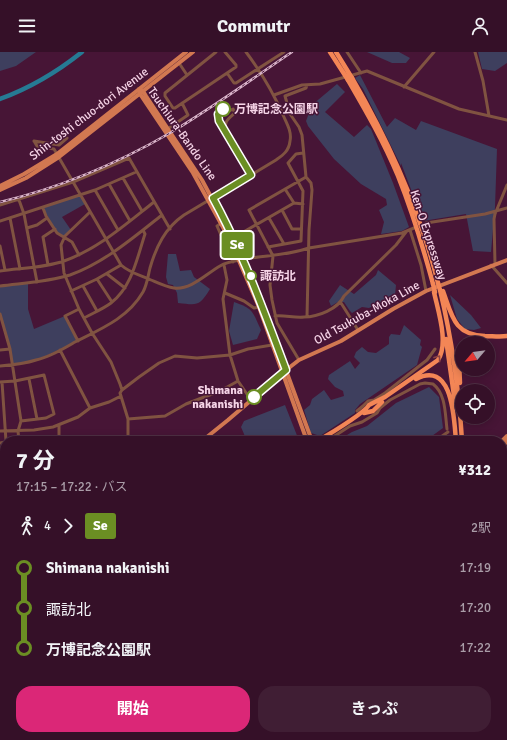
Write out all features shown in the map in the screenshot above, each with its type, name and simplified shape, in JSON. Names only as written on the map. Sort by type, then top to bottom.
[{"type":"highway","name":"Ken-O Expressway","points":[[330,52],[350,79],[382,132],[415,209],[434,266],[436,283],[454,363],[457,384]]},
{"type":"highway","name":"Ken-O Expressway","points":[[336,52],[398,175],[436,283]]},
{"type":"highway","name":"Ken-O Expressway","points":[[438,291],[447,347],[457,436]]},
{"type":"highway","points":[[438,291],[451,316],[461,329],[468,333],[480,336],[507,336]]},
{"type":"highway","points":[[356,417],[370,405],[385,397],[433,365],[442,355],[444,343],[438,291]]},
{"type":"highway","points":[[495,339],[507,339]]},
{"type":"highway","points":[[326,436],[365,412],[373,411],[386,398],[418,378],[426,376],[433,376],[440,380],[450,395],[456,436]]},
{"type":"highway","name":"Ken-O Expressway","points":[[461,424],[462,436]]},
{"type":"main road","name":"Shin-toshi chuo-dori Avenue","points":[[141,92],[186,52]]},
{"type":"main road","name":"Shin-toshi chuo-dori Avenue","points":[[0,190],[26,178],[58,156],[192,52]]},
{"type":"main road","name":"Tsuchiura-Bando Line","points":[[141,92],[169,128],[233,238],[262,305],[305,436]]},
{"type":"main road","name":"Tsuchiura-Bando Line","points":[[141,92],[211,199],[242,260],[272,345],[310,436]]},
{"type":"main road","name":"Shin-toshi chuo-dori Avenue","points":[[0,186],[58,156]]},
{"type":"main road","name":"Old Tsukuba-Moka Line","points":[[208,436],[300,360],[341,341],[426,291],[507,260]]},
{"type":"street","points":[[216,52],[164,94],[174,108],[236,66],[225,52]]},
{"type":"street","points":[[0,366],[37,360],[78,341],[118,319],[130,310],[144,290],[157,247],[180,218],[282,157],[287,151],[290,146],[291,137],[289,130],[274,95],[246,52]]},
{"type":"street","points":[[227,73],[235,84],[284,52]]},
{"type":"street","points":[[347,52],[361,73]]},
{"type":"street","points":[[404,86],[434,52]]},
{"type":"street","points":[[475,52],[483,81],[489,116]]},
{"type":"street","points":[[179,63],[187,76]]},
{"type":"street","points":[[274,95],[297,86],[320,84],[367,71],[459,109],[507,120]]},
{"type":"street","points":[[307,85],[306,88],[285,96],[290,114],[299,127],[302,135],[306,177],[312,190],[309,230],[307,317]]},
{"type":"street","points":[[169,128],[188,115],[182,103]]},
{"type":"street","points":[[226,133],[226,121],[228,117],[234,113],[233,109],[218,117],[219,122],[251,175]]},
{"type":"street","points":[[219,122],[223,123],[226,121]]},
{"type":"street","points":[[67,138],[59,145],[34,141],[37,146],[54,149],[121,265],[132,274],[171,288],[181,288],[194,283],[224,265],[233,262],[408,231],[414,228]]},
{"type":"street","points":[[268,248],[301,241],[303,191],[288,163],[296,154],[303,153]]},
{"type":"street","points":[[0,205],[73,182],[129,158],[170,229]]},
{"type":"street","points":[[0,221],[95,190],[136,172]]},
{"type":"street","points":[[300,360],[277,323],[270,285],[273,256],[249,210],[306,177]]},
{"type":"street","points":[[123,178],[142,212]]},
{"type":"street","points":[[109,184],[130,221]]},
{"type":"street","points":[[507,185],[494,220],[493,265],[507,284]]},
{"type":"street","points":[[285,189],[294,203]]},
{"type":"street","points":[[95,190],[118,230]]},
{"type":"street","points":[[19,200],[24,214],[37,282]]},
{"type":"street","points":[[0,271],[48,265],[79,255],[118,230],[154,202]]},
{"type":"street","points":[[233,238],[294,203],[303,204]]},
{"type":"street","points":[[43,208],[57,234],[72,242],[79,255]]},
{"type":"street","points":[[426,223],[507,208]]},
{"type":"street","points":[[282,210],[292,229],[301,229]]},
{"type":"street","points":[[90,212],[64,238],[61,245],[65,276],[84,318],[111,362],[120,384],[122,390],[120,393],[128,419],[128,436]]},
{"type":"street","points":[[0,286],[37,282],[65,276],[89,266],[113,252],[162,215]]},
{"type":"street","points":[[10,218],[20,269]]},
{"type":"street","points":[[27,228],[37,225],[48,218]]},
{"type":"street","points":[[269,218],[284,244]]},
{"type":"street","points":[[222,223],[217,226],[233,262]]},
{"type":"street","points":[[48,265],[43,237],[55,229]]},
{"type":"street","points":[[84,318],[112,302],[125,288],[132,274],[145,234],[143,230]]},
{"type":"street","points":[[408,231],[421,265],[426,291]]},
{"type":"street","points":[[275,316],[285,315],[304,318],[327,311],[341,303],[344,296],[396,245],[408,231]]},
{"type":"street","points":[[0,246],[4,270]]},
{"type":"street","points":[[71,292],[96,280],[121,265]]},
{"type":"street","points":[[224,265],[227,280],[223,298],[230,355],[238,381],[251,400]]},
{"type":"street","points":[[107,274],[125,288]]},
{"type":"street","points":[[96,280],[112,302]]},
{"type":"street","points":[[83,286],[97,311]]},
{"type":"street","points":[[225,293],[244,301],[254,308],[259,307]]},
{"type":"street","points":[[341,303],[358,330]]},
{"type":"street","points":[[78,341],[64,316],[79,308]]},
{"type":"street","points":[[0,314],[10,349],[15,381],[21,422],[18,431],[18,436]]},
{"type":"street","points":[[122,390],[159,363],[175,356],[197,358],[230,355],[248,349],[272,345]]},
{"type":"street","points":[[0,350],[10,349]]},
{"type":"street","points":[[357,411],[368,401],[374,400],[385,394],[408,377],[432,356],[435,349]]},
{"type":"street","points":[[60,350],[90,408]]},
{"type":"street","points":[[5,436],[1,382],[29,379],[44,375],[54,414],[46,418],[21,422]]},
{"type":"street","points":[[29,379],[37,419]]},
{"type":"street","points":[[128,419],[165,416],[186,404],[220,391],[238,381]]},
{"type":"street","points":[[413,383],[415,387]]},
{"type":"street","points":[[335,436],[350,426],[362,422],[376,413],[390,400],[420,384],[430,383],[438,389],[443,398],[447,430],[441,436]]},
{"type":"street","points":[[0,431],[44,429],[78,417],[90,408],[109,402],[121,396]]},
{"type":"street","points":[[59,424],[59,436]]},
{"type":"shaded area","points":[[0,52],[36,52],[16,66],[0,71]]},
{"type":"shaded area","points":[[367,52],[399,52],[410,58],[406,63],[392,63]]},
{"type":"shaded area","points":[[478,52],[507,52],[507,63],[495,71],[482,69]]},
{"type":"shaded area","points":[[360,75],[387,127],[395,118],[416,130],[421,121],[497,149],[495,207],[491,252],[473,251],[466,214],[423,221],[401,163],[401,166],[363,89],[355,78]]},
{"type":"shaded area","points":[[337,84],[345,92],[325,112],[354,137],[367,125],[371,129],[409,227],[402,231],[381,234],[384,222],[379,210],[387,205],[386,199],[361,184],[334,159],[308,126],[306,121],[312,105]]},
{"type":"shaded area","points":[[80,195],[85,204],[62,217],[71,230],[64,238],[57,233],[43,208]]},
{"type":"shaded area","points":[[168,254],[176,254],[180,271],[191,270],[194,277],[210,289],[203,299],[197,304],[178,303],[177,293],[173,285],[168,284],[166,277]]},
{"type":"shaded area","points":[[378,270],[396,285],[395,295],[369,308],[362,307],[352,313],[344,302],[338,302],[331,306],[329,301],[340,285],[354,294],[376,275]]},
{"type":"shaded area","points":[[28,282],[28,309],[34,329],[65,316],[78,341],[37,360],[12,365],[10,349],[0,314],[0,286]]},
{"type":"shaded area","points":[[450,295],[471,315],[481,328],[474,330],[465,329],[457,319]]},
{"type":"shaded area","points":[[234,302],[249,309],[254,315],[261,330],[257,339],[233,345],[229,331]]},
{"type":"shaded area","points":[[404,325],[421,340],[420,345],[422,347],[417,365],[360,404],[355,410],[355,413],[320,436],[311,433],[304,410],[310,405],[312,399],[324,390],[331,400],[344,396],[343,391],[335,387],[328,379],[329,375],[350,361],[355,369],[360,363],[354,357],[356,352],[362,347],[368,352],[376,353],[389,344],[389,337],[391,334],[400,335]]},
{"type":"shaded area","points":[[429,387],[439,397],[443,428],[432,436],[345,436],[367,426],[396,403]]},
{"type":"shaded area","points":[[285,405],[297,436],[245,436],[241,427],[244,421]]},
{"type":"waterway","points":[[0,99],[43,79],[82,52]]},
{"type":"railway","points":[[0,202],[44,190],[88,174],[150,144],[201,114],[292,52]]},
{"type":"bus line","name":"Se","points":[[223,109],[218,114],[218,119],[251,175],[213,198],[251,277],[286,370],[254,397]]},
{"type":"place","name":"万博記念公園駅","points":[[223,109]]},
{"type":"place","name":"諏訪北","points":[[251,276]]},
{"type":"place","name":"Shimana nakanishi","points":[[254,397]]}]
